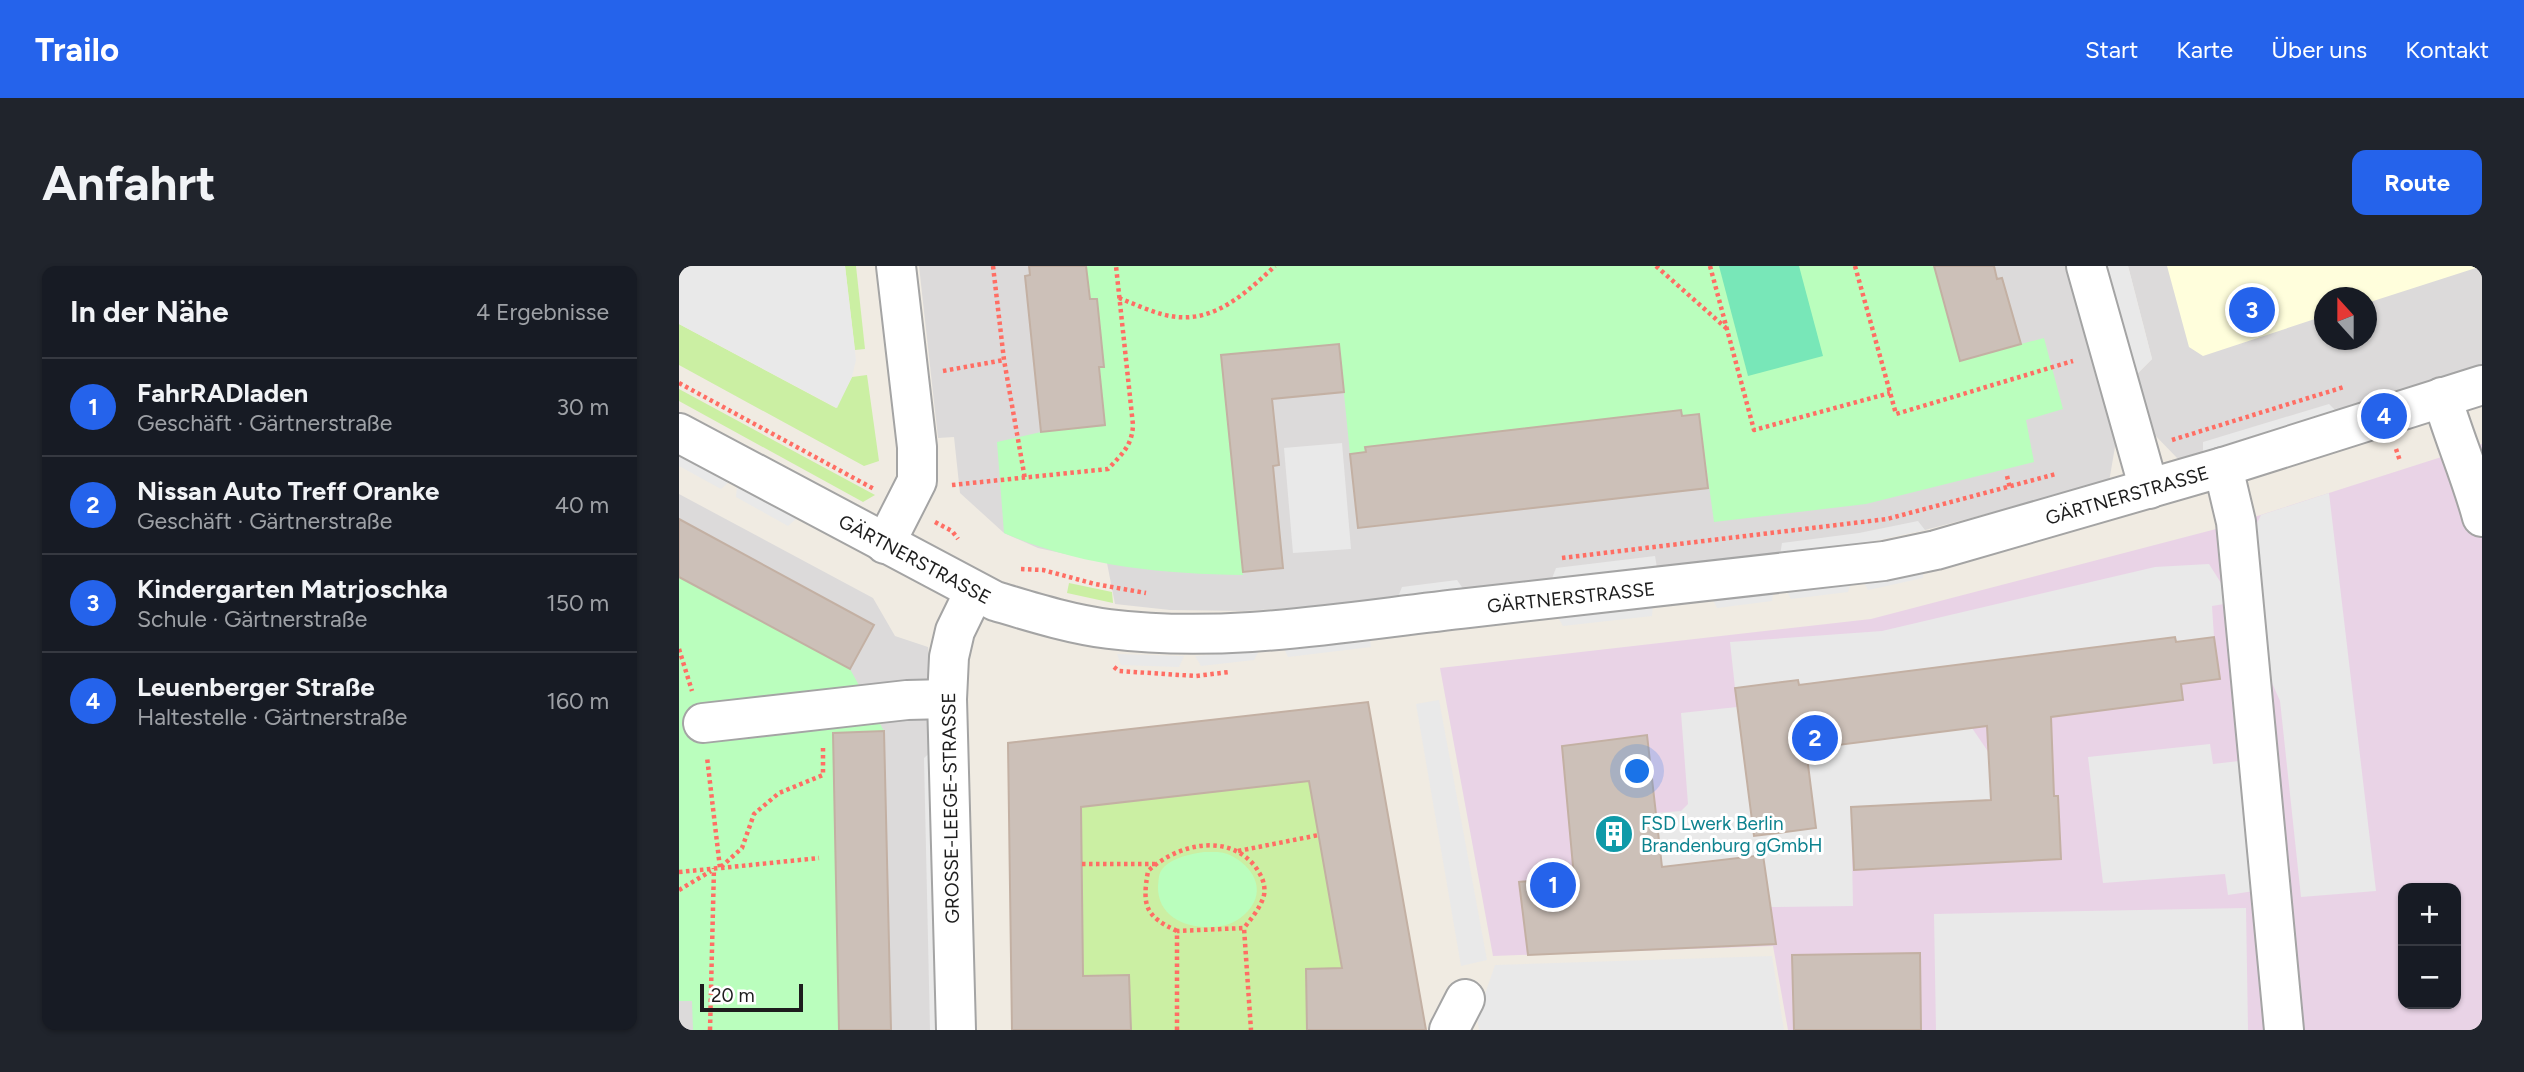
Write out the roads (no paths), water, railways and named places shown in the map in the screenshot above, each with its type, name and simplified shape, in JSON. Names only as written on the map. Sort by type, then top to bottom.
[{"type":"street","points":[[885,544],[917,481],[917,447],[896,266]]},
{"type":"street","points":[[2086,266],[2150,489]]},
{"type":"street","name":"GÄRTNERSTRASSE","points":[[679,433],[995,601],[1108,629],[1200,635],[1308,629],[1884,561],[1948,547],[2150,489],[2482,385]]},
{"type":"street","points":[[2442,397],[2455,443],[2473,483],[2482,517]]},
{"type":"street","points":[[2223,467],[2236,522],[2284,1030]]},
{"type":"street","name":"GROSSE-LEEGE-STRASSE","points":[[956,1030],[947,699],[949,657],[955,631],[974,592]]},
{"type":"street","points":[[703,723],[907,700],[947,699]]},
{"type":"place","name":"Kindergarten Matrjoschka","points":[[2252,310]]},
{"type":"place","name":"Leuenberger Straße","points":[[2384,416]]},
{"type":"place","name":"Nissan Auto Treff Oranke","points":[[1815,738]]},
{"type":"place","name":"FSD Lwerk Berlin Brandenburg gGmbH","points":[[1614,834]]},
{"type":"place","name":"FahrRADladen","points":[[1553,885]]}]
